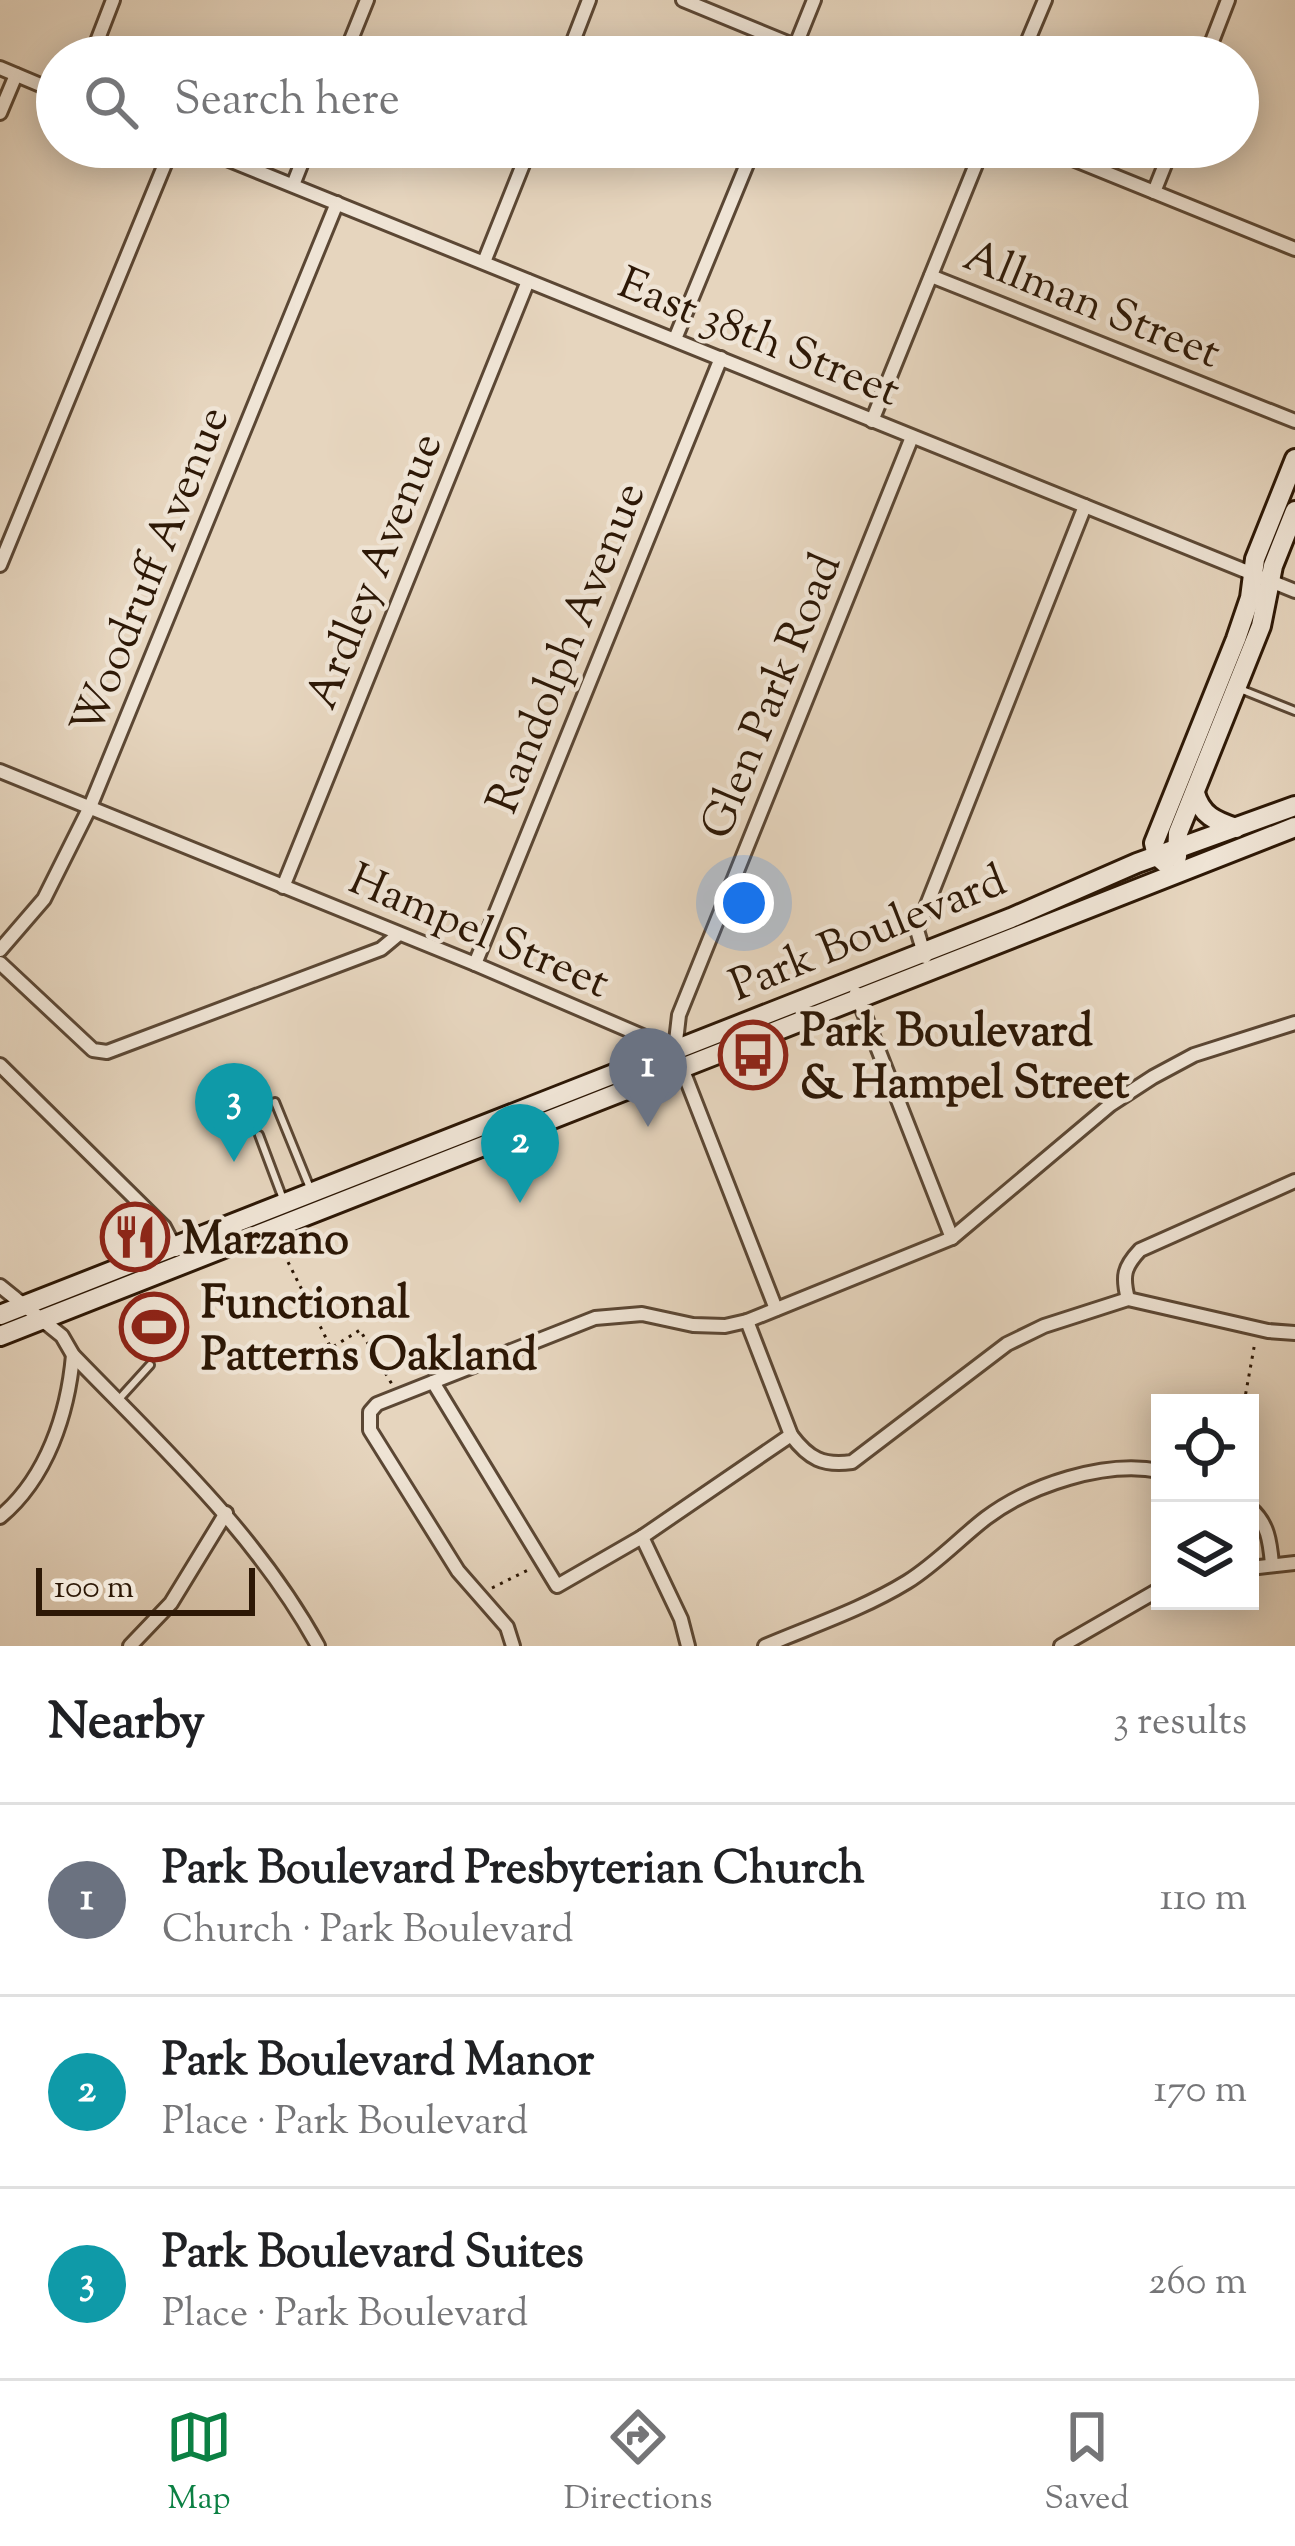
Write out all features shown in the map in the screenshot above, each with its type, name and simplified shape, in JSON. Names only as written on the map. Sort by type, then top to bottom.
[{"type":"main road","points":[[1177,874],[1178,833],[1261,626],[1261,577],[1295,459]]},
{"type":"main road","points":[[1177,874],[1157,856],[1154,843],[1250,598],[1295,511]]},
{"type":"main road","points":[[1195,793],[1199,806],[1211,818],[1235,828]]},
{"type":"main road","name":"Park Boulevard","points":[[927,961],[1157,856],[1295,806]]},
{"type":"main road","name":"Park Boulevard","points":[[0,1316],[178,1255],[927,961],[1177,874],[1295,827]]},
{"type":"main road","name":"Park Boulevard","points":[[0,1336],[284,1202],[679,1059]]},
{"type":"street","points":[[99,36],[113,0]]},
{"type":"street","points":[[352,36],[367,0]]},
{"type":"street","points":[[575,36],[590,0]]},
{"type":"street","points":[[682,0],[759,36]]},
{"type":"street","points":[[799,36],[814,0]]},
{"type":"street","points":[[1030,36],[1045,0]]},
{"type":"street","points":[[1214,36],[1228,0]]},
{"type":"street","points":[[0,68],[36,83]]},
{"type":"street","points":[[0,113],[16,75]]},
{"type":"street","points":[[0,566],[163,168]]},
{"type":"street","name":"East 38th Street","points":[[250,168],[1295,591]]},
{"type":"street","points":[[293,185],[300,168]]},
{"type":"street","points":[[484,262],[522,168]]},
{"type":"street","points":[[675,339],[745,168]]},
{"type":"street","points":[[872,421],[975,168]]},
{"type":"street","points":[[1095,168],[1295,249]]},
{"type":"street","points":[[1154,192],[1164,168]]},
{"type":"street","name":"Woodruff Avenue","points":[[0,950],[44,899],[90,807],[337,202]]},
{"type":"street","name":"Allman Street","points":[[931,276],[1295,422]]},
{"type":"street","name":"Ardley Avenue","points":[[283,886],[528,280]]},
{"type":"street","name":"Randolph Avenue","points":[[476,964],[721,358]]},
{"type":"street","name":"Glen Park Road","points":[[679,1059],[679,1015],[912,436]]},
{"type":"street","points":[[927,961],[917,930],[1085,506]]},
{"type":"street","name":"Hampel Street","points":[[0,771],[476,964],[679,1059]]},
{"type":"street","points":[[0,963],[93,1050],[107,1052],[381,949],[399,934]]},
{"type":"street","points":[[854,990],[952,1238]]},
{"type":"street","points":[[513,1646],[507,1627],[458,1571],[370,1430],[370,1412],[377,1404],[595,1318],[642,1314],[725,1326],[747,1321],[952,1238],[1110,1105],[1154,1077],[1194,1055],[1295,1023]]},
{"type":"street","points":[[679,1059],[776,1309]]},
{"type":"street","points":[[0,1065],[164,1227],[178,1255]]},
{"type":"street","points":[[1128,1299],[1123,1279],[1126,1264],[1140,1250],[1295,1181]]},
{"type":"street","points":[[0,1286],[62,1336],[73,1354],[226,1514],[265,1562],[318,1646]]},
{"type":"street","points":[[747,1321],[791,1435],[803,1451],[826,1466],[852,1462],[1007,1344],[1044,1326],[1128,1299],[1295,1333]]},
{"type":"street","points":[[0,1517],[50,1449],[63,1415],[73,1354]]},
{"type":"street","points":[[433,1382],[557,1586],[642,1537],[791,1435]]},
{"type":"street","points":[[764,1646],[880,1598],[913,1579],[990,1515],[1066,1478],[1096,1471],[1151,1472]]},
{"type":"street","points":[[130,1646],[171,1603],[226,1514]]},
{"type":"street","points":[[1259,1515],[1270,1537],[1272,1564]]},
{"type":"street","points":[[642,1537],[682,1619],[688,1646]]},
{"type":"street","points":[[1259,1566],[1295,1563]]},
{"type":"street","points":[[1061,1646],[1151,1594]]},
{"type":"lane","points":[[1237,688],[1295,711]]},
{"type":"lane","points":[[275,1102],[311,1192]]},
{"type":"lane","points":[[259,1136],[284,1202]]},
{"type":"lane","points":[[117,1401],[149,1365]]},
{"type":"path","points":[[282,1249],[331,1348],[360,1330],[390,1382]]},
{"type":"path","points":[[1246,1394],[1258,1329]]},
{"type":"path","points":[[479,1594],[543,1563]]},
{"type":"place","name":"Park Boulevard & Hampel Street","points":[[753,1055]]},
{"type":"place","name":"Park Boulevard Presbyterian Church","points":[[648,1127]]},
{"type":"place","name":"Park Boulevard Suites","points":[[234,1162]]},
{"type":"place","name":"Park Boulevard Manor","points":[[520,1203]]},
{"type":"place","name":"Marzano","points":[[135,1237]]},
{"type":"place","name":"Functional Patterns Oakland","points":[[154,1327]]}]
